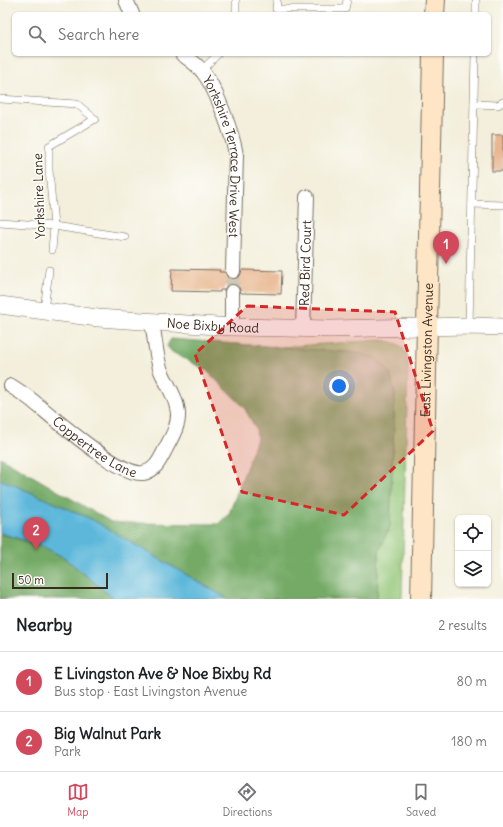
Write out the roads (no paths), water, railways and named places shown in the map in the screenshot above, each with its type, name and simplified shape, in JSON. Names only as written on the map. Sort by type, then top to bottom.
[{"type":"main road","points":[[434,12],[435,0]]},
{"type":"main road","name":"East Livingston Avenue","points":[[421,599],[434,56]]},
{"type":"street","points":[[126,0],[131,12]]},
{"type":"street","name":"Yorkshire Terrace Drive West","points":[[184,56],[202,70],[214,88],[234,144],[236,155],[233,272]]},
{"type":"street","name":"Red Bird Court","points":[[303,328],[307,197]]},
{"type":"street","points":[[232,292],[232,327]]},
{"type":"street","name":"Noe Bixby Road","points":[[0,304],[98,318],[152,323],[232,327],[303,328],[503,326]]},
{"type":"street","name":"Coppertree Lane","points":[[11,386],[78,438],[116,465],[143,473],[159,462],[178,423],[176,402],[161,369],[152,323]]},
{"type":"lane","points":[[236,0],[236,12]]},
{"type":"lane","points":[[277,0],[276,9],[345,9],[348,0]]},
{"type":"lane","points":[[476,0],[476,12]]},
{"type":"lane","points":[[202,70],[216,56]]},
{"type":"lane","points":[[469,326],[475,56]]},
{"type":"lane","name":"Yorkshire Lane","points":[[0,99],[77,104],[95,119],[49,146],[49,170],[54,226],[52,250]]},
{"type":"lane","points":[[474,104],[498,105],[503,102]]},
{"type":"lane","points":[[472,204],[503,205]]},
{"type":"lane","points":[[0,222],[54,226],[125,237]]},
{"type":"lane","points":[[44,311],[49,270]]},
{"type":"water","points":[[0,479],[91,519],[228,599],[114,599],[65,558],[40,545],[0,533]]},
{"type":"tunnel","points":[[232,292],[233,271]]},
{"type":"place","name":"E Livingston Ave & Noe Bixby Rd","points":[[446,264]]},
{"type":"place","name":"Big Walnut Park","points":[[36,550]]}]
